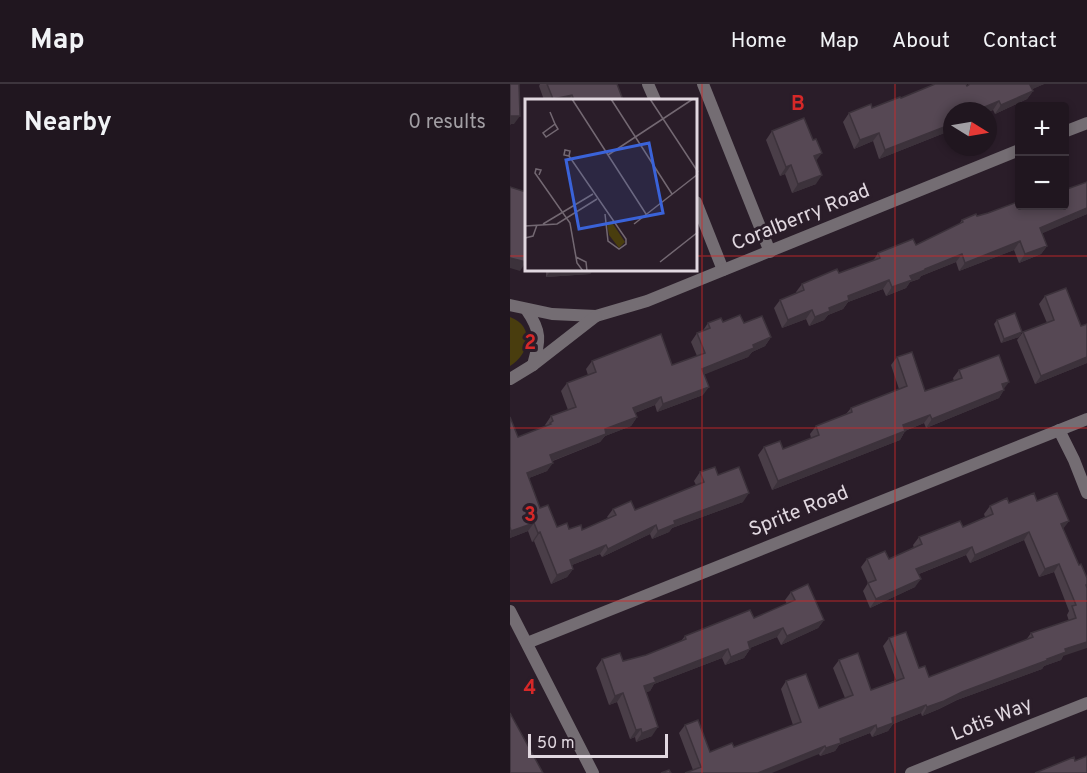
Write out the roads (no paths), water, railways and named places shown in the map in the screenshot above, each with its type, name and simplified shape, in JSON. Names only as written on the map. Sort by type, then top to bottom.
[{"type":"street","points":[[648,84],[655,99]]},
{"type":"street","points":[[703,84],[770,252]]},
{"type":"street","points":[[1069,130],[1087,123]]},
{"type":"street","name":"Coralberry Road","points":[[510,305],[552,315],[596,316],[647,301],[1015,152]]},
{"type":"street","points":[[698,207],[723,270]]},
{"type":"street","points":[[526,309],[536,324],[539,334],[533,365]]},
{"type":"street","name":"Coralberry Road","points":[[510,379],[533,365],[596,316]]},
{"type":"street","name":"Sprite Road","points":[[527,643],[1087,419]]},
{"type":"street","points":[[1059,430],[1087,493]]},
{"type":"street","points":[[510,611],[593,773]]},
{"type":"street","name":"Lotis Way","points":[[911,773],[1087,703]]}]
